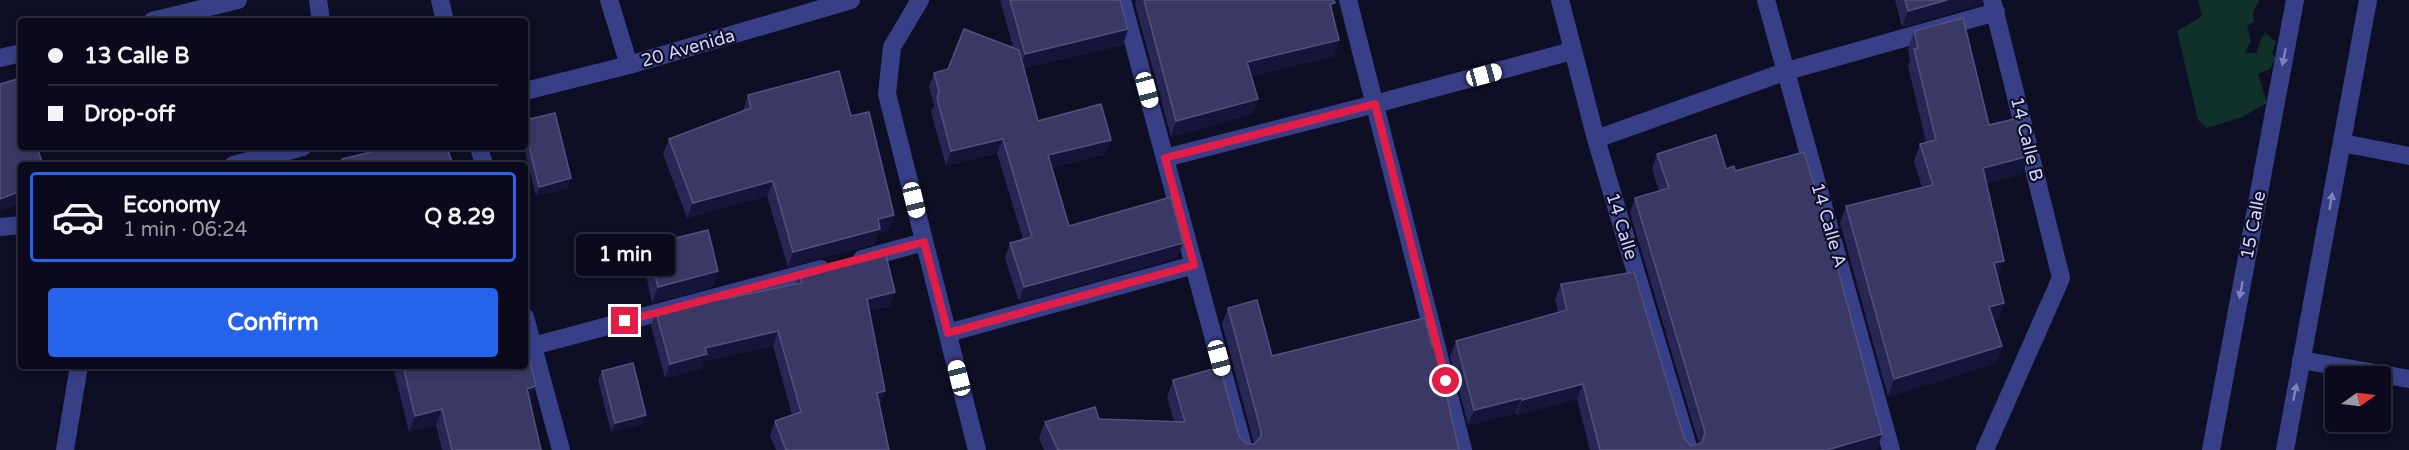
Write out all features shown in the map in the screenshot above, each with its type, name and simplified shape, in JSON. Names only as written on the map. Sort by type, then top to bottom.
[{"type":"street","points":[[164,18],[238,0]]},
{"type":"street","points":[[318,0],[321,18]]},
{"type":"street","points":[[440,0],[444,18]]},
{"type":"street","points":[[609,0],[629,65]]},
{"type":"street","name":"20 Avenida","points":[[528,90],[629,65],[851,0]]},
{"type":"street","points":[[1122,0],[1244,450]]},
{"type":"street","points":[[1348,0],[1463,450]]},
{"type":"street","name":"14 Calle","points":[[1560,0],[1596,139],[1689,450]]},
{"type":"street","name":"14 Calle A","points":[[1766,0],[1891,450]]},
{"type":"street","name":"15 Calle","points":[[2211,450],[2295,0]]},
{"type":"street","points":[[2285,450],[2368,0]]},
{"type":"street","points":[[912,3],[892,46],[887,94],[948,333],[971,449]]},
{"type":"street","points":[[1596,139],[1787,71],[1994,6]]},
{"type":"street","name":"14 Calle B","points":[[1985,450],[2061,278],[1994,6]]},
{"type":"street","points":[[1165,158],[1572,51]]},
{"type":"street","points":[[0,58],[18,54]]},
{"type":"street","points":[[2342,143],[2409,156]]},
{"type":"street","points":[[245,162],[291,150]]},
{"type":"street","points":[[0,227],[18,225]]},
{"type":"street","points":[[533,346],[924,242]]},
{"type":"street","points":[[948,333],[1194,265]]},
{"type":"street","points":[[528,328],[561,450]]},
{"type":"street","points":[[2301,360],[2409,379]]},
{"type":"street","points":[[65,450],[78,369]]},
{"type":"green space","points":[[2198,0],[2259,0],[2253,12],[2254,22],[2247,26],[2251,41],[2245,53],[2257,53],[2265,32],[2276,42],[2272,53],[2276,58],[2270,69],[2258,74],[2267,103],[2242,117],[2207,128],[2198,120],[2177,31],[2202,16]]},
{"type":"building","points":[[1010,0],[1120,0],[1128,29],[1025,54]]},
{"type":"building","points":[[1144,0],[1334,0],[1335,3],[1330,4],[1339,40],[1247,62],[1258,99],[1176,121]]},
{"type":"building","points":[[1905,0],[1947,0],[1908,11]]},
{"type":"building","points":[[1963,18],[1989,125],[2018,118],[2029,156],[1983,168],[2004,261],[1994,263],[2004,303],[1989,307],[2002,346],[1894,379],[1846,206],[1933,185],[1920,144],[1936,140],[1914,49],[1918,48],[1914,31]]},
{"type":"building","points":[[964,29],[1019,50],[1038,121],[1101,104],[1111,140],[1048,155],[1069,226],[1171,197],[1183,243],[1024,287],[1010,243],[1032,237],[1003,139],[951,151],[937,98],[939,91],[934,73],[948,69]]},
{"type":"building","points":[[839,71],[851,116],[869,112],[894,215],[878,219],[880,229],[793,252],[773,181],[693,203],[669,139],[751,108],[748,95]]},
{"type":"building","points":[[18,79],[18,150],[38,150],[42,162],[18,162],[18,192],[0,199],[0,84]]},
{"type":"building","points":[[555,113],[571,178],[539,187],[528,142],[528,119]]},
{"type":"building","points":[[1716,135],[1726,169],[1734,166],[1735,171],[1804,152],[1823,213],[1882,434],[1827,450],[1600,450],[1583,384],[1474,410],[1456,341],[1567,310],[1561,284],[1634,272],[1684,438],[1691,446],[1702,443],[1705,432],[1635,198],[1669,188],[1657,154]]},
{"type":"building","points":[[379,150],[448,150],[452,162],[342,162],[342,159]]},
{"type":"building","points":[[708,230],[718,271],[658,287],[648,245]]},
{"type":"building","points":[[885,251],[895,292],[867,299],[885,391],[877,393],[889,450],[786,450],[775,421],[801,412],[778,331],[705,348],[707,354],[670,364],[656,312],[722,294],[723,299],[802,283],[799,274]]},
{"type":"building","points":[[1257,300],[1272,356],[1425,318],[1432,346],[1435,345],[1459,450],[1058,450],[1045,422],[1095,407],[1099,419],[1185,422],[1173,380],[1220,367],[1239,436],[1247,444],[1254,444],[1261,437],[1261,431],[1228,308]]},
{"type":"building","points":[[528,353],[536,386],[527,389],[541,450],[452,450],[442,409],[415,416],[404,369],[528,369]]},
{"type":"building","points":[[633,363],[646,415],[615,423],[602,371]]},
{"type":"route","points":[[625,321],[924,242],[948,333],[1194,265],[1165,158],[1375,104],[1446,381]]}]
